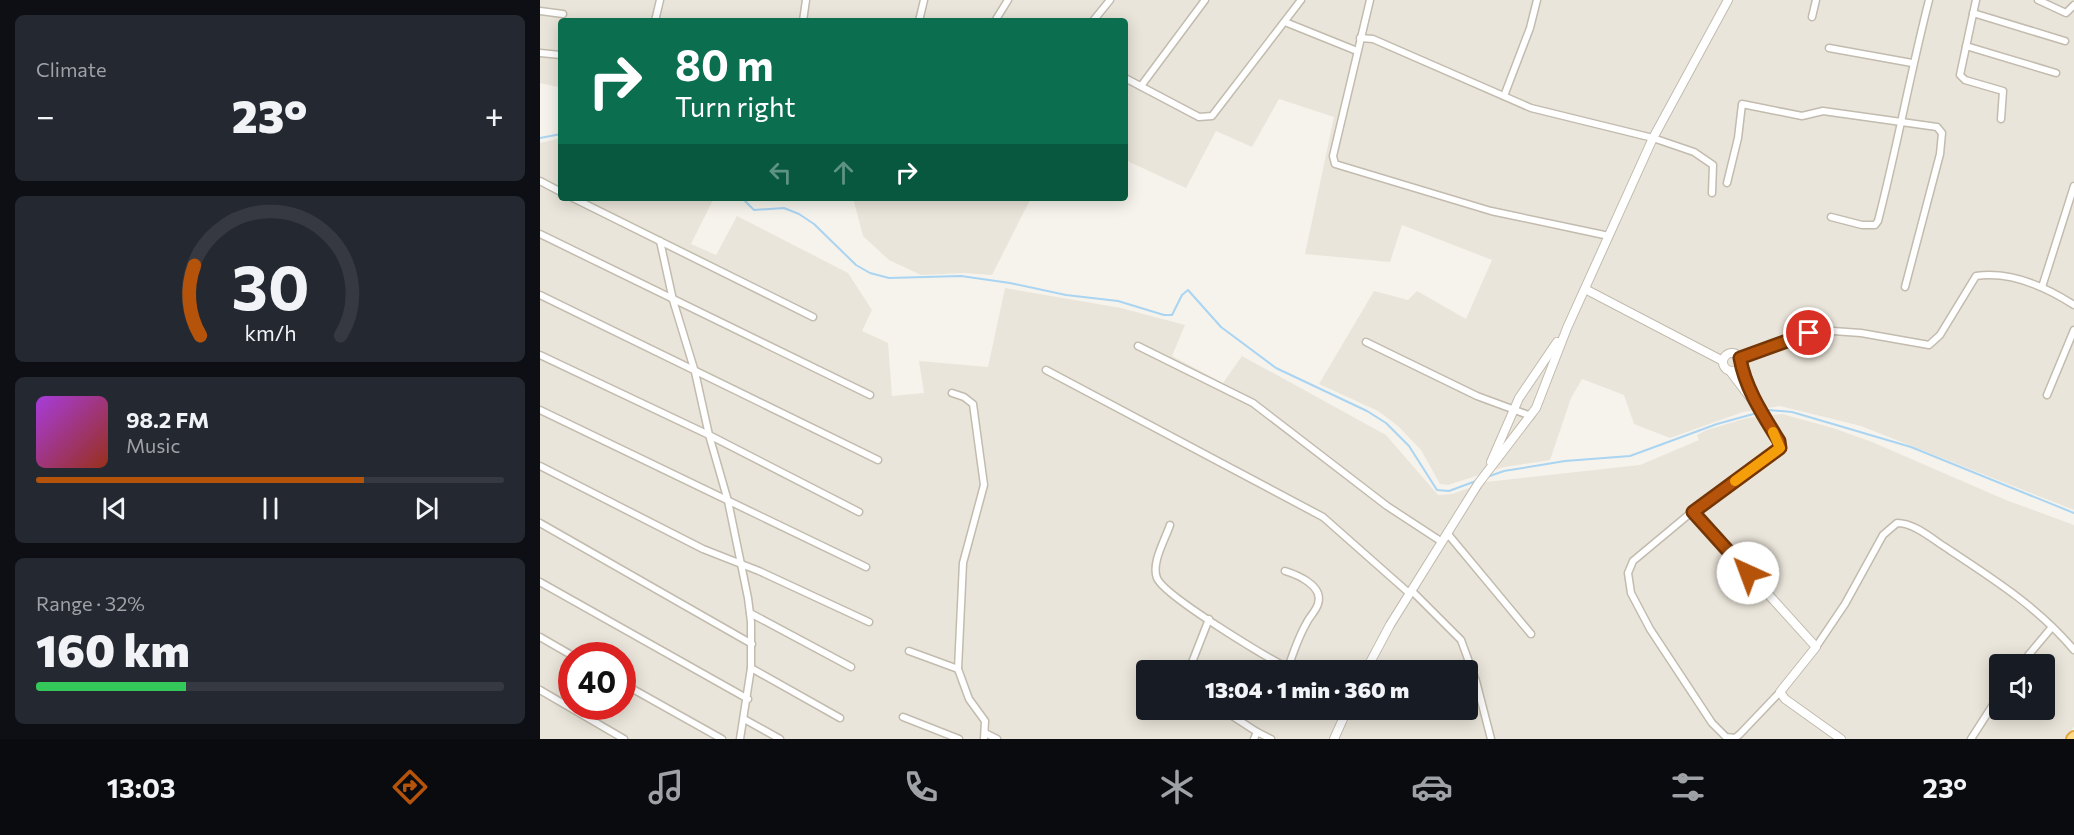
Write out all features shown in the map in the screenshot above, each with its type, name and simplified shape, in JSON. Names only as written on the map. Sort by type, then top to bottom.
[{"type":"street","points":[[656,18],[660,0]]},
{"type":"street","points":[[803,18],[806,0]]},
{"type":"street","points":[[920,18],[924,0]]},
{"type":"street","points":[[997,18],[1008,0]]},
{"type":"street","points":[[1095,18],[1110,0]]},
{"type":"street","points":[[1141,86],[1205,0]]},
{"type":"street","points":[[1128,80],[1199,117],[1212,116],[1301,0]]},
{"type":"street","points":[[1370,0],[1333,156],[1335,164],[1491,211],[1609,236]]},
{"type":"street","points":[[1504,96],[1530,28],[1537,0]]},
{"type":"street","points":[[1372,660],[1410,591],[1489,467],[1531,416],[1567,328],[1653,138],[1728,0]]},
{"type":"street","points":[[1812,17],[1816,0]]},
{"type":"street","points":[[1831,217],[1862,225],[1875,225],[1902,122],[1912,63],[1929,0]]},
{"type":"street","points":[[1976,0],[1961,77],[2003,91],[2001,119]]},
{"type":"street","points":[[2038,0],[2066,13],[2074,5]]},
{"type":"street","points":[[540,11],[563,14]]},
{"type":"street","points":[[1973,13],[2065,41]]},
{"type":"street","points":[[1285,22],[1357,51]]},
{"type":"street","points":[[1360,38],[1372,39],[1557,117],[1653,138],[1708,160],[1713,165],[1712,193]]},
{"type":"street","points":[[1966,46],[2056,73]]},
{"type":"street","points":[[1829,48],[1912,63]]},
{"type":"street","points":[[540,53],[558,55]]},
{"type":"street","points":[[1727,183],[1738,138],[1742,104],[1802,116],[1823,111],[1937,127],[1942,133],[1935,173],[1905,287]]},
{"type":"street","points":[[540,181],[558,190]]},
{"type":"street","points":[[2042,286],[2074,186]]},
{"type":"street","points":[[579,201],[813,317]]},
{"type":"street","points":[[540,234],[870,395]]},
{"type":"street","points":[[660,241],[672,300],[695,372],[709,435],[728,501],[750,613],[751,668],[740,739]]},
{"type":"street","points":[[1730,371],[1740,362],[1819,330],[1861,333],[1929,345],[1940,335],[1976,276],[1999,276],[2042,286],[2074,305]]},
{"type":"street","points":[[1585,289],[1723,361]]},
{"type":"street","points":[[540,295],[684,363],[695,372],[878,460]]},
{"type":"street","points":[[1489,467],[1527,383],[1567,328]]},
{"type":"street","points":[[2048,395],[2074,330]]},
{"type":"street","points":[[1366,342],[1434,377],[1531,416]]},
{"type":"street","points":[[1138,346],[1252,403],[1388,506],[1442,542]]},
{"type":"street","points":[[1723,361],[1731,353],[1740,362],[1755,404]]},
{"type":"street","points":[[540,355],[709,435],[859,512]]},
{"type":"street","points":[[1723,361],[1724,367],[1730,371],[1766,420],[1779,441],[1780,448],[1693,512],[1633,561],[1628,573],[1631,593],[1650,628],[1712,723],[1726,737],[1735,738],[1740,734],[1812,655],[1845,604],[1883,535],[1897,523],[1919,530],[2005,586],[2052,627],[2074,650]]},
{"type":"street","points":[[1046,370],[1323,517],[1410,591],[1461,640],[1476,681],[1491,739]]},
{"type":"street","points":[[952,393],[964,397],[973,404],[984,485],[963,563],[958,669],[969,699],[985,721],[985,736],[997,739]]},
{"type":"street","points":[[540,410],[866,567]]},
{"type":"street","points":[[540,466],[703,549],[869,622]]},
{"type":"street","points":[[1693,512],[1816,647]]},
{"type":"street","points":[[540,523],[752,644]]},
{"type":"street","points":[[1170,525],[1156,564],[1156,576],[1161,586],[1275,660]]},
{"type":"street","points":[[1447,533],[1531,634]]},
{"type":"street","points":[[1285,571],[1298,575],[1316,589],[1320,596],[1318,605],[1302,631],[1293,660]]},
{"type":"street","points":[[540,582],[748,699]]},
{"type":"street","points":[[750,613],[851,667]]},
{"type":"street","points":[[1193,660],[1209,619]]},
{"type":"street","points":[[2029,654],[2052,627]]},
{"type":"street","points":[[540,637],[558,647]]},
{"type":"street","points":[[909,651],[958,669]]},
{"type":"street","points":[[751,668],[840,718]]},
{"type":"street","points":[[540,690],[624,739]]},
{"type":"street","points":[[636,691],[722,739]]},
{"type":"street","points":[[1780,692],[1785,699],[1841,739]]},
{"type":"street","points":[[1971,739],[1989,711]]},
{"type":"street","points":[[903,717],[959,739]]},
{"type":"street","points":[[744,718],[780,739]]},
{"type":"street","points":[[1235,720],[1255,736],[1271,739]]},
{"type":"street","points":[[1334,739],[1343,720]]},
{"type":"shaded area","points":[[540,0],[2074,0],[2074,510],[1861,426],[1780,406],[1743,412],[1670,438],[1634,424],[1624,395],[1582,379],[1571,398],[1550,460],[1504,467],[1448,485],[1440,484],[1421,450],[1398,426],[1378,411],[1319,384],[1374,291],[1408,300],[1417,291],[1466,319],[1492,260],[1402,225],[1390,262],[1305,254],[1334,117],[1279,99],[1252,147],[1216,131],[1186,188],[1128,161],[1128,18],[558,18],[558,87],[540,83]]},
{"type":"shaded area","points":[[558,139],[558,201],[712,201],[691,244],[716,255],[737,216],[848,273],[872,310],[862,331],[888,343],[892,396],[924,393],[919,361],[988,367],[1005,288],[1121,308],[1185,325],[1172,356],[1223,383],[1242,356],[1386,435],[1438,495],[1452,494],[1486,482],[1640,465],[1699,440],[1697,435],[1707,430],[1747,418],[1782,414],[1872,442],[2006,500],[2074,525],[2074,727],[2065,739],[540,739],[540,143]]},
{"type":"shaded area","points":[[854,201],[1029,201],[992,275],[964,273],[921,275],[889,260],[863,236]]},
{"type":"waterway","points":[[540,138],[558,135]]},
{"type":"waterway","points":[[745,201],[754,210],[784,208],[799,214],[814,224],[856,265],[870,273],[889,278],[961,276],[1010,283],[1066,295],[1118,301],[1164,315],[1172,315],[1182,295],[1188,290],[1221,327],[1276,368],[1367,411],[1386,423],[1409,446],[1437,490],[1449,491],[1476,481]]},
{"type":"waterway","points":[[1487,477],[1504,471],[1565,461],[1630,456],[1717,424],[1768,410],[1792,412],[1911,447],[2074,513]]},
{"type":"slow traffic","points":[[1735,481],[1780,448],[1779,441],[1773,432]]},
{"type":"route","points":[[1748,573],[1693,512],[1780,448],[1779,441],[1755,404],[1740,366],[1740,358],[1809,333]]}]
